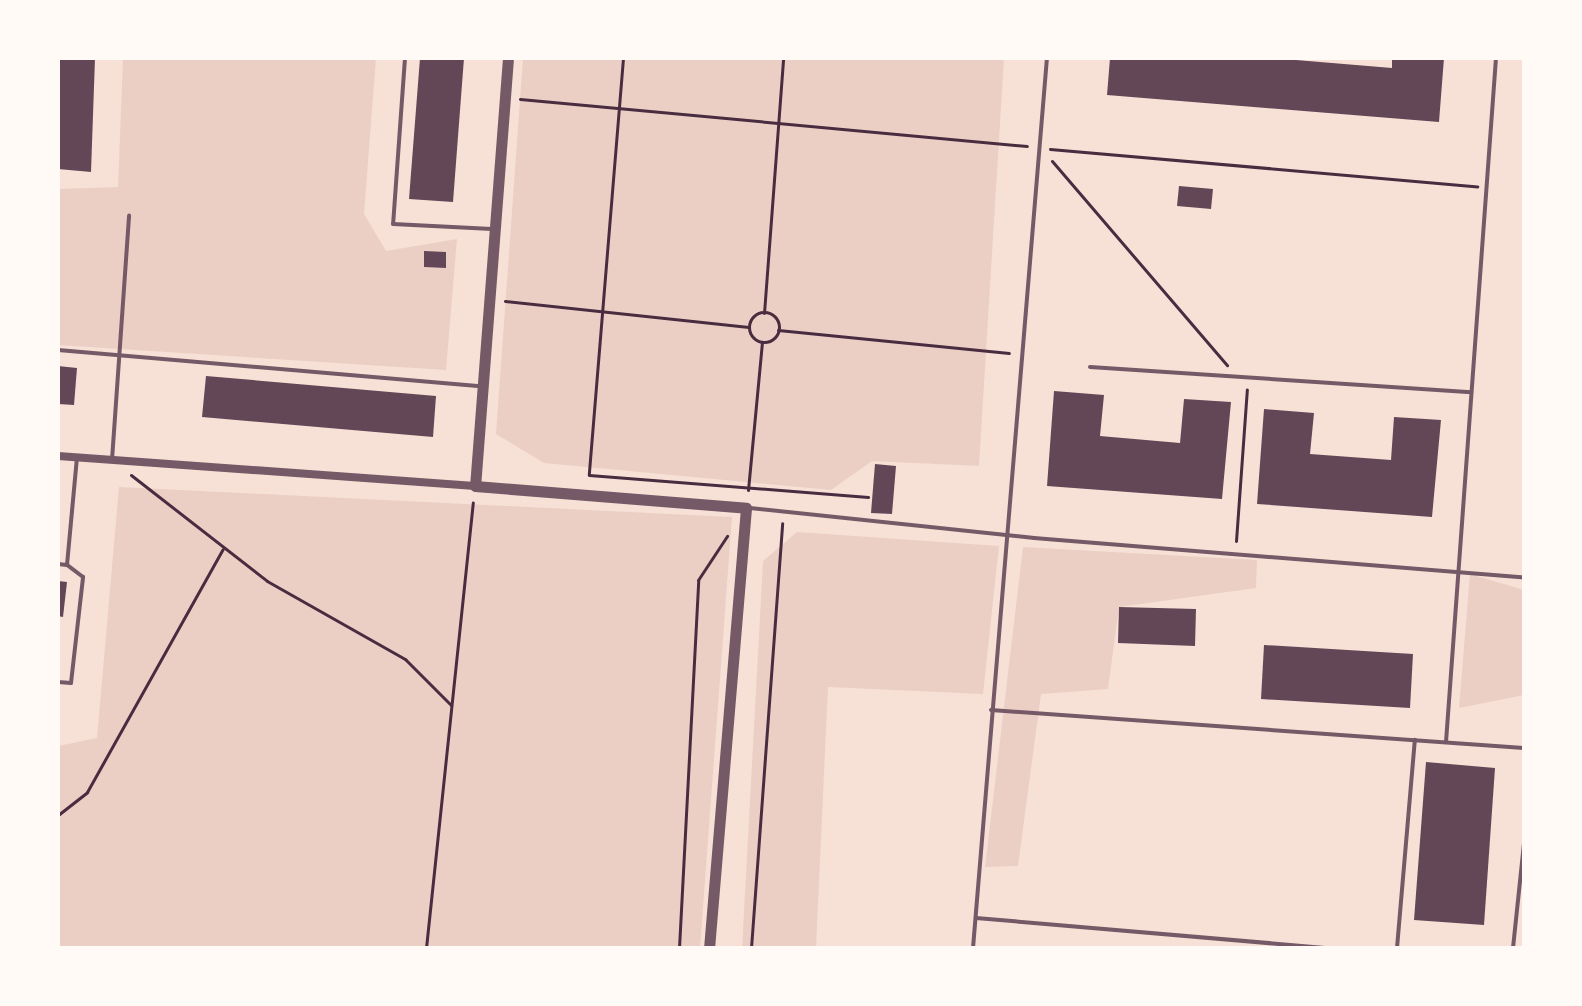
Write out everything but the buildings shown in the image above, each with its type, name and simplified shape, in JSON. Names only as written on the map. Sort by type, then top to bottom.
[{"type":"street","points":[[475,486],[508,58]]},
{"type":"street","points":[[58,456],[746,508],[709,948]]},
{"type":"lane","points":[[405,58],[393,224],[495,229]]},
{"type":"lane","points":[[973,948],[1047,58]]},
{"type":"lane","points":[[1446,742],[1496,58]]},
{"type":"lane","points":[[112,460],[129,216]]},
{"type":"lane","points":[[58,350],[121,358],[483,386]]},
{"type":"lane","points":[[1090,367],[1471,392]]},
{"type":"lane","points":[[67,565],[77,457]]},
{"type":"lane","points":[[746,508],[1005,535],[1524,577]]},
{"type":"lane","points":[[58,564],[67,565],[83,577],[71,683],[58,682]]},
{"type":"lane","points":[[991,710],[1524,748]]},
{"type":"lane","points":[[1397,948],[1415,740]]},
{"type":"lane","points":[[1513,948],[1524,844]]},
{"type":"lane","points":[[976,918],[1328,948]]},
{"type":"path","points":[[623,58],[589,475],[748,491],[868,497]]},
{"type":"path","points":[[764,313],[783,58]]},
{"type":"path","points":[[505,98],[1488,187]]},
{"type":"path","points":[[1040,148],[1237,376]]},
{"type":"path","points":[[489,300],[749,327],[762,342],[746,508]]},
{"type":"path","points":[[749,327],[754,317],[764,313],[775,318],[778,330]]},
{"type":"path","points":[[762,342],[778,330],[1023,355]]},
{"type":"path","points":[[1235,554],[1248,377]]},
{"type":"path","points":[[112,460],[267,581],[405,659],[452,705]]},
{"type":"path","points":[[426,948],[475,486]]},
{"type":"path","points":[[751,948],[784,492]]},
{"type":"path","points":[[679,948],[698,580],[730,532]]},
{"type":"path","points":[[58,815],[87,792],[223,548]]},
{"type":"shaded area","points":[[123,58],[376,58],[364,214],[386,251],[457,239],[446,370],[58,345],[58,189],[118,187]]},
{"type":"shaded area","points":[[523,58],[1004,58],[979,466],[872,461],[831,490],[544,463],[496,434]]},
{"type":"shaded area","points":[[119,487],[732,517],[700,948],[58,948],[58,746],[97,738]]},
{"type":"shaded area","points":[[797,532],[999,546],[983,694],[828,687],[816,948],[742,948],[763,561]]},
{"type":"shaded area","points":[[1023,547],[1257,560],[1256,588],[1119,607],[1108,689],[1041,694],[1018,866],[985,867]]},
{"type":"shaded area","points":[[1470,574],[1524,590],[1524,695],[1459,708]]}]
